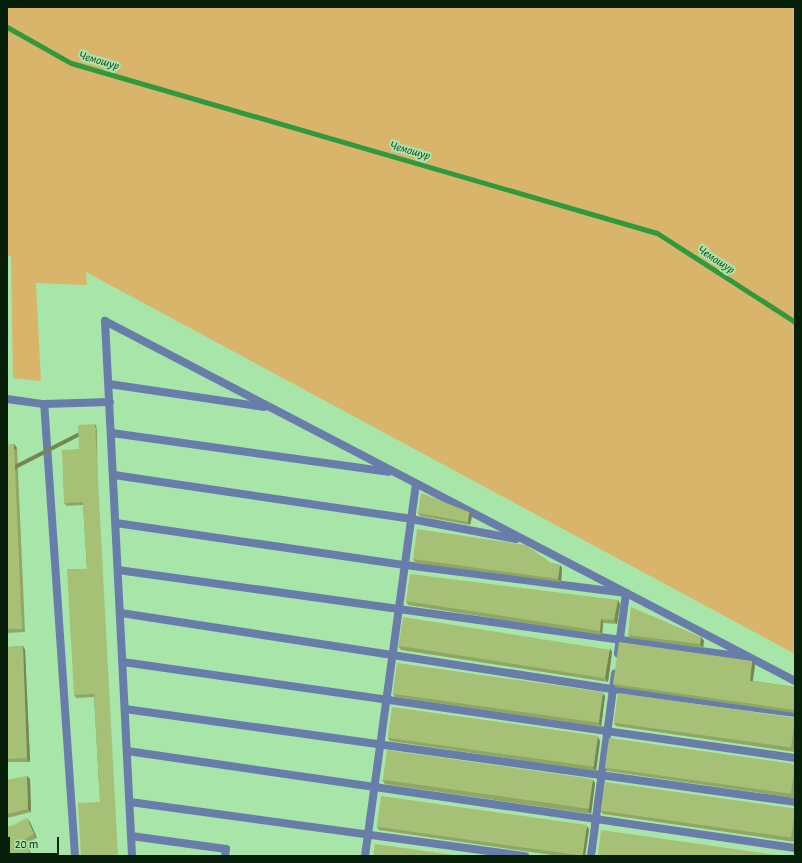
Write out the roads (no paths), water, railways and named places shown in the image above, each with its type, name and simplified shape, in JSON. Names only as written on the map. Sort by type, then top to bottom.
[{"type":"street","points":[[132,856],[112,433],[105,321],[795,681]]},
{"type":"street","points":[[109,384],[271,408]]},
{"type":"street","points":[[7,399],[44,404],[110,402]]},
{"type":"street","points":[[44,404],[75,856]]},
{"type":"street","points":[[112,433],[395,473]]},
{"type":"street","points":[[114,475],[411,519],[524,540]]},
{"type":"street","points":[[365,856],[416,484]]},
{"type":"street","points":[[116,523],[405,565],[626,593]]},
{"type":"street","points":[[118,570],[751,658]]},
{"type":"street","points":[[591,856],[626,593]]},
{"type":"street","points":[[120,612],[613,689],[795,713]]},
{"type":"street","points":[[123,662],[795,758]]},
{"type":"street","points":[[125,709],[380,743],[795,802]]},
{"type":"street","points":[[127,751],[795,848]]},
{"type":"street","points":[[130,802],[525,856]]},
{"type":"street","points":[[131,836],[226,849],[225,856]]},
{"type":"waterway","name":"Чемошур","points":[[7,27],[71,63],[657,233],[795,322]]}]
